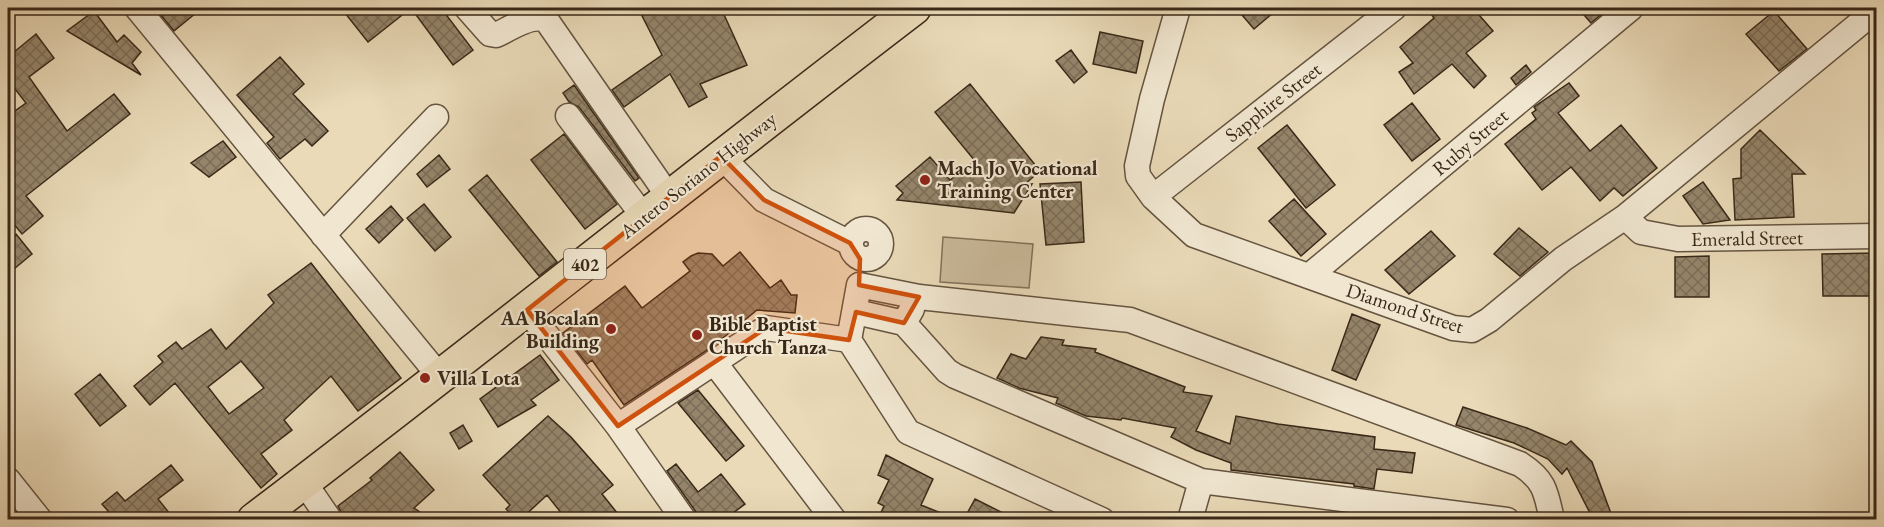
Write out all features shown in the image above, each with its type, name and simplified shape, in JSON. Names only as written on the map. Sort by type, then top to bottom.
[{"type":"main road","name":"Antero Soriano Highway","points":[[254,519],[441,378],[721,156],[914,8]]},
{"type":"street","points":[[136,8],[441,378]]},
{"type":"street","points":[[467,8],[484,30],[496,35],[534,18],[541,17],[547,21],[656,207]]},
{"type":"street","name":"Diamond Street","points":[[1178,8],[1152,99],[1137,166],[1138,176],[1153,198],[1194,235],[1453,328],[1472,330],[1489,320],[1563,260],[1625,217],[1876,10]]},
{"type":"street","name":"Sapphire Street","points":[[1153,198],[1394,8]]},
{"type":"street","name":"Ruby Street","points":[[1309,276],[1631,8]]},
{"type":"street","points":[[568,116],[656,207]]},
{"type":"street","points":[[323,235],[436,117]]},
{"type":"street","points":[[721,156],[764,200],[855,251],[859,285],[856,312],[849,340],[908,432],[1102,519]]},
{"type":"street","name":"Emerald Street","points":[[1625,217],[1641,232],[1678,239],[1876,236]]},
{"type":"street","points":[[859,285],[919,297],[1130,320],[1520,464],[1534,473],[1544,486],[1552,519]]},
{"type":"street","points":[[904,323],[919,297]]},
{"type":"street","points":[[527,310],[618,426],[684,519]]},
{"type":"street","points":[[856,312],[904,323],[955,376],[1201,481],[1507,519]]},
{"type":"street","points":[[618,426],[766,328],[777,327],[849,340]]},
{"type":"street","points":[[714,362],[834,519]]},
{"type":"street","points":[[8,480],[40,519]]},
{"type":"street","points":[[1190,519],[1201,481]]},
{"type":"street","points":[[304,482],[330,519]]},
{"type":"highlighted area","points":[[721,156],[764,200],[850,243],[860,259],[859,285],[919,297],[904,323],[856,312],[849,340],[766,328],[618,426],[527,310]]},
{"type":"shaded area","points":[[943,237],[1033,244],[1029,288],[940,282]]},
{"type":"building","points":[[155,8],[202,8],[174,31]]},
{"type":"building","points":[[341,8],[411,8],[368,42]]},
{"type":"building","points":[[411,8],[441,8],[473,50],[453,65]]},
{"type":"building","points":[[638,8],[721,8],[747,65],[700,84],[707,97],[689,107],[670,74],[624,107],[612,90],[662,55]]},
{"type":"building","points":[[1236,8],[1279,8],[1254,29]]},
{"type":"building","points":[[1427,8],[1473,8],[1493,31],[1466,53],[1486,76],[1474,88],[1452,64],[1414,94],[1399,72],[1413,63],[1400,47],[1434,18]]},
{"type":"building","points":[[1578,8],[1609,8],[1591,23]]},
{"type":"building","points":[[94,11],[117,42],[124,35],[141,52],[132,63],[141,75],[67,31]]},
{"type":"building","points":[[1774,11],[1807,49],[1779,71],[1746,34]]},
{"type":"building","points":[[1100,32],[1143,41],[1136,73],[1093,64]]},
{"type":"building","points":[[36,34],[54,58],[29,77],[67,131],[114,94],[130,114],[26,196],[43,216],[22,234],[8,217],[8,116],[26,103],[8,80],[8,57]]},
{"type":"building","points":[[1071,50],[1087,72],[1074,83],[1056,61]]},
{"type":"building","points":[[280,57],[304,84],[293,94],[328,131],[312,146],[305,139],[280,159],[267,143],[274,137],[237,95]]},
{"type":"building","points":[[1526,65],[1531,72],[1516,85],[1511,78]]},
{"type":"building","points":[[1569,83],[1579,96],[1558,113],[1590,151],[1621,125],[1657,168],[1623,196],[1614,188],[1600,201],[1571,167],[1542,190],[1505,144],[1536,119],[1532,113],[1536,110],[1534,107]]},
{"type":"building","points":[[970,84],[1040,171],[1024,185],[1032,184],[1014,213],[897,200],[903,193],[896,186],[930,157],[950,180],[975,161],[935,112]]},
{"type":"building","points":[[574,85],[639,178],[635,181],[579,107],[569,102],[563,93]]},
{"type":"building","points":[[1412,103],[1440,139],[1412,161],[1384,125]]},
{"type":"building","points":[[1287,125],[1335,185],[1306,208],[1258,148]]},
{"type":"building","points":[[1760,130],[1805,174],[1792,174],[1794,217],[1735,220],[1733,179],[1741,178],[1741,149]]},
{"type":"building","points":[[564,134],[617,204],[585,229],[531,160]]},
{"type":"building","points":[[223,141],[236,157],[209,177],[191,163]]},
{"type":"building","points":[[439,155],[450,169],[427,187],[417,174]]},
{"type":"building","points":[[487,175],[557,262],[539,276],[469,190]]},
{"type":"building","points":[[1081,182],[1084,242],[1046,245],[1040,184]]},
{"type":"building","points":[[1703,182],[1730,220],[1703,224],[1683,196]]},
{"type":"building","points":[[1294,199],[1326,234],[1301,256],[1269,221]]},
{"type":"building","points":[[424,204],[451,237],[435,251],[407,218]]},
{"type":"building","points":[[391,206],[403,220],[379,243],[366,229]]},
{"type":"building","points":[[1519,228],[1548,252],[1520,276],[1494,254]]},
{"type":"building","points":[[1431,231],[1455,256],[1409,294],[1385,270]]},
{"type":"building","points":[[16,234],[32,254],[8,274],[8,242]]},
{"type":"building","points":[[740,252],[770,288],[781,280],[791,295],[797,295],[795,313],[757,310],[712,347],[624,405],[592,360],[587,364],[563,333],[625,286],[642,308],[690,271],[683,262],[691,256],[698,253],[712,254],[723,266]]},
{"type":"building","points":[[1876,253],[1876,296],[1823,296],[1822,254]]},
{"type":"building","points":[[1709,256],[1709,297],[1675,297],[1675,257]]},
{"type":"building","points":[[311,263],[401,378],[358,411],[331,376],[284,420],[292,430],[261,454],[277,474],[261,488],[175,383],[150,405],[134,386],[163,362],[158,356],[176,342],[182,349],[211,329],[226,349],[274,303],[268,295]],"holes":[[[241,361],[264,388],[229,414],[208,387]]]},
{"type":"building","points":[[1352,314],[1380,325],[1356,380],[1332,370]]},
{"type":"building","points":[[1041,337],[1064,340],[1062,345],[1096,349],[1095,352],[1185,387],[1183,392],[1212,396],[1196,431],[1230,444],[1236,416],[1375,437],[1374,449],[1415,453],[1412,473],[1377,469],[1374,489],[1354,486],[1354,484],[1231,470],[1231,463],[1196,450],[1171,437],[1176,428],[1122,418],[1121,420],[1086,416],[1056,403],[1058,398],[1019,388],[997,378],[1011,354],[1026,359]]},
{"type":"building","points":[[540,355],[559,380],[531,400],[536,405],[498,427],[480,399]]},
{"type":"building","points":[[100,374],[126,406],[100,426],[75,394]]},
{"type":"building","points":[[698,390],[744,446],[726,461],[678,403]]},
{"type":"building","points":[[1463,407],[1527,428],[1566,445],[1571,441],[1592,462],[1613,519],[1593,519],[1567,468],[1562,474],[1548,459],[1514,443],[1456,425]]},
{"type":"building","points":[[548,416],[571,437],[613,485],[602,494],[622,519],[566,519],[547,495],[521,519],[516,519],[506,509],[510,505],[483,475]]},
{"type":"building","points":[[463,425],[472,441],[459,449],[450,433]]},
{"type":"building","points":[[400,452],[434,490],[414,508],[430,519],[344,519],[338,506],[372,480],[370,478]]},
{"type":"building","points":[[886,455],[933,479],[921,505],[956,519],[878,519],[884,506],[878,503],[889,480],[878,475]]},
{"type":"building","points":[[676,464],[698,492],[721,474],[745,504],[725,519],[701,519],[667,471]]},
{"type":"building","points":[[171,465],[183,480],[158,499],[174,519],[115,519],[102,504],[117,492],[125,501]]},
{"type":"building","points":[[975,499],[1015,519],[964,519]]},
{"type":"place","name":"Mach Jo Vocational Training Center","points":[[925,180]]},
{"type":"place","name":"AA Bocalan Building","points":[[611,329]]},
{"type":"place","name":"Bible Baptist Church Tanza","points":[[697,335]]},
{"type":"place","name":"Villa Lota","points":[[425,378]]}]
